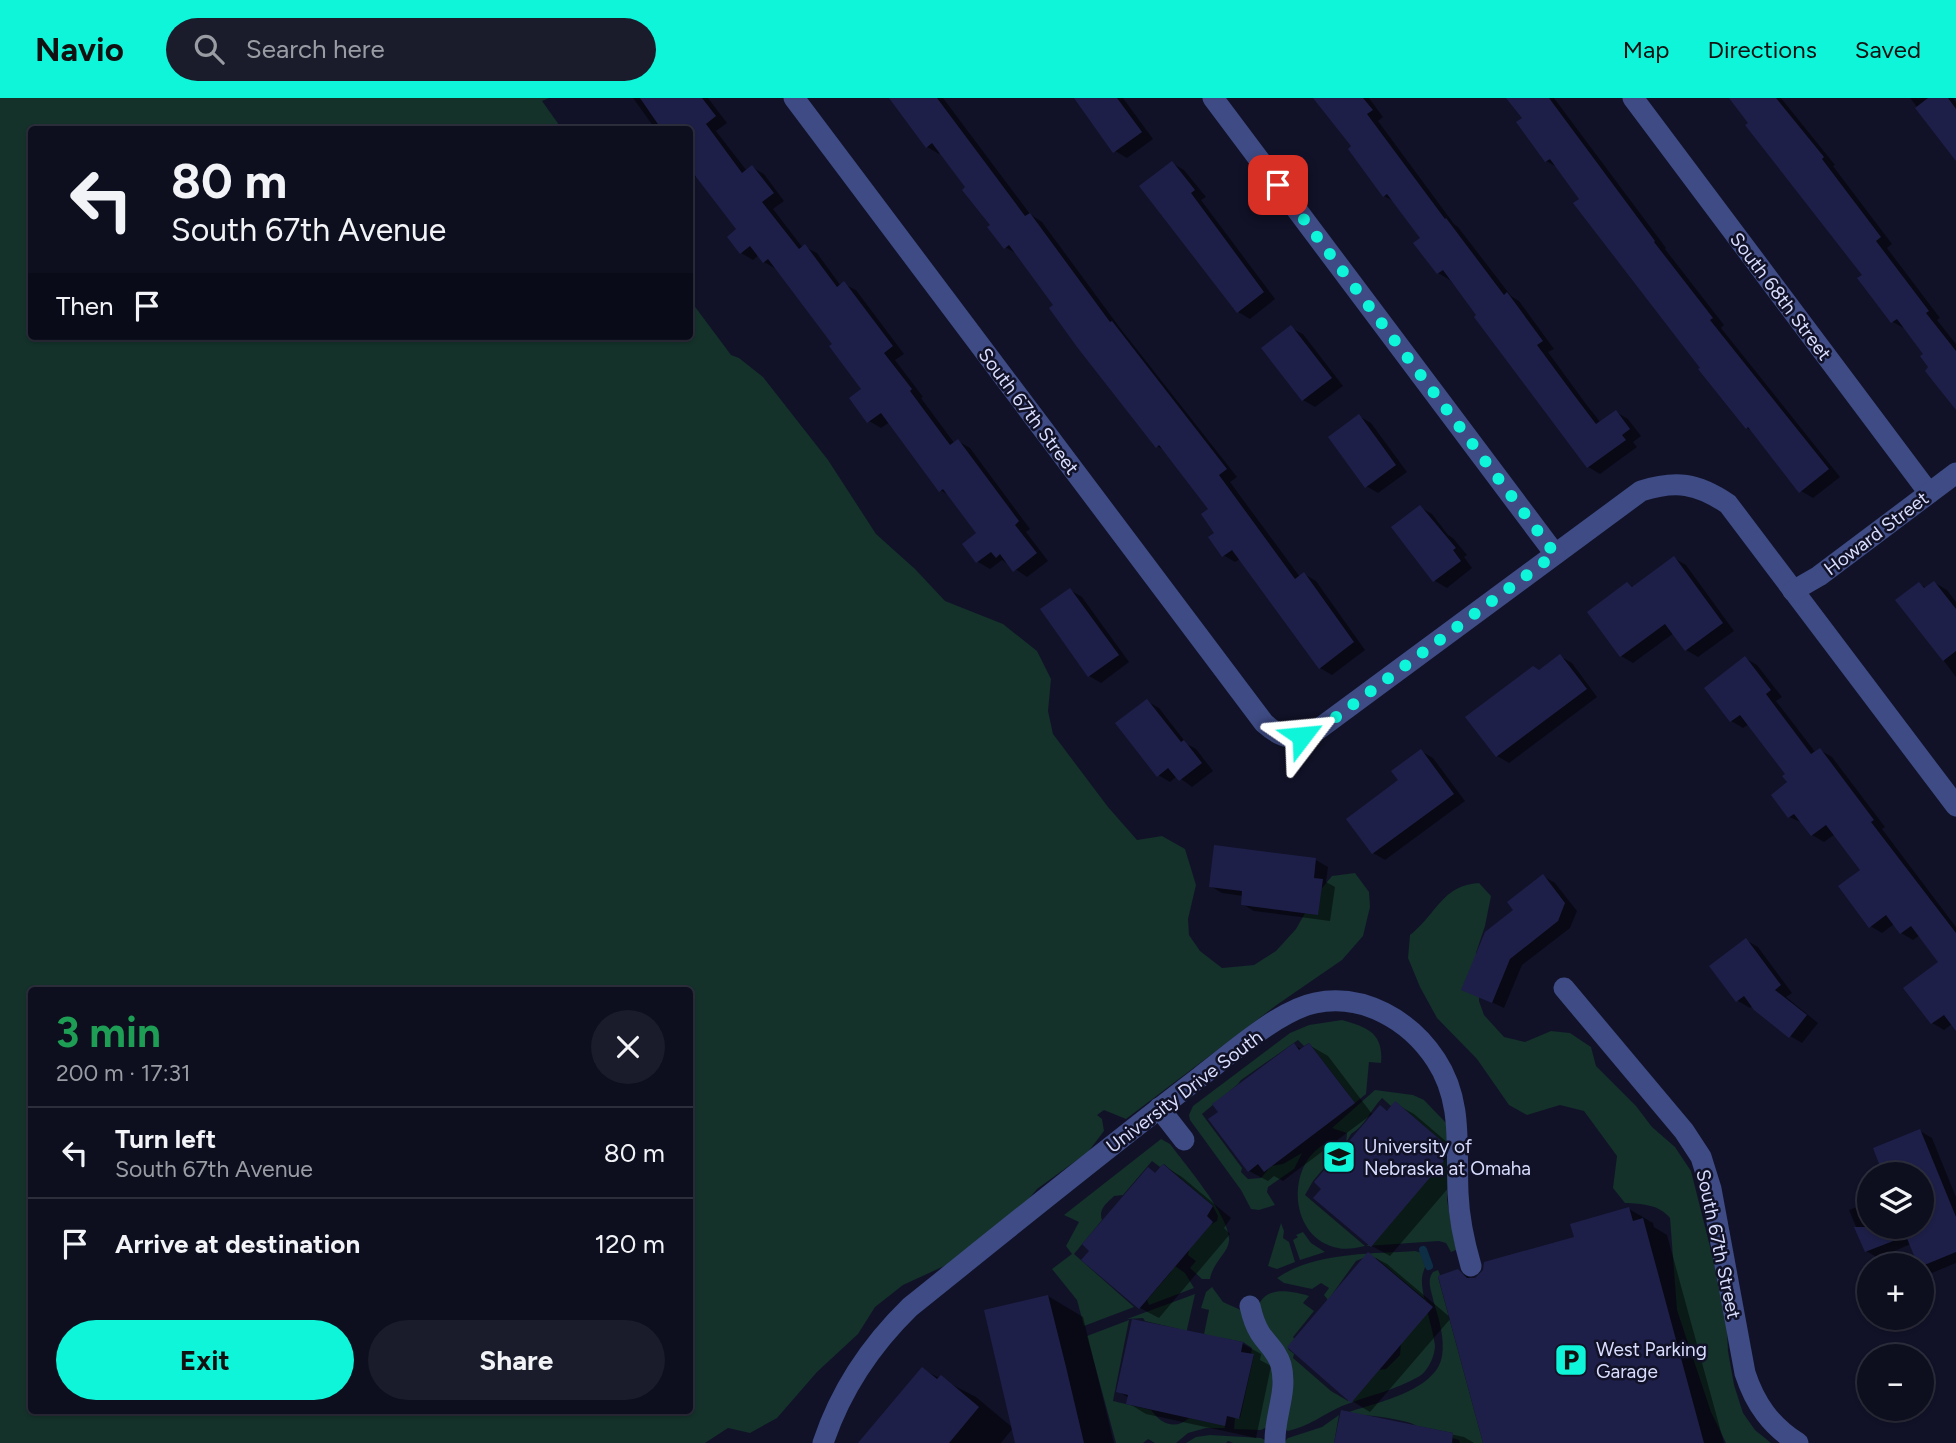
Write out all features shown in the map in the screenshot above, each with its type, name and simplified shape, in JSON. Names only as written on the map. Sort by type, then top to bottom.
[{"type":"street","name":"South 67th Street","points":[[794,98],[1264,723],[1278,735],[1302,736],[1316,732],[1555,554]]},
{"type":"street","points":[[1213,98],[1555,554],[1641,491],[1663,484],[1680,484],[1709,491],[1728,505],[1956,806]]},
{"type":"street","name":"South 68th Street","points":[[1633,98],[1929,493]]},
{"type":"street","name":"Howard Street","points":[[1793,590],[1819,576],[1956,473]]},
{"type":"street","name":"South 67th Street","points":[[1564,988],[1684,1131],[1701,1157],[1711,1189],[1750,1389],[1757,1404],[1772,1423],[1798,1443]]},
{"type":"street","name":"University Drive South","points":[[823,1443],[832,1415],[847,1386],[890,1327],[910,1307],[1233,1052],[1296,1009],[1315,1003],[1357,1003],[1379,1010],[1405,1026],[1430,1051],[1445,1076],[1454,1096],[1458,1125],[1459,1211],[1471,1266]]},
{"type":"street","points":[[1160,1108],[1184,1140]]},
{"type":"street","points":[[1250,1306],[1260,1333],[1276,1353],[1281,1366],[1283,1391],[1275,1427],[1276,1443]]},
{"type":"green space","points":[[0,98],[549,98],[542,101],[560,126],[28,126],[28,340],[693,340],[693,304],[731,355],[763,377],[828,460],[876,534],[945,601],[1003,624],[1037,651],[1051,679],[1048,711],[1053,734],[1108,807],[1137,840],[1162,836],[1185,849],[1196,885],[1188,919],[1189,935],[1200,951],[1222,968],[1254,965],[1276,951],[1296,929],[1313,899],[1332,876],[1355,873],[1369,892],[1370,907],[1363,936],[1342,960],[1278,1004],[1126,1119],[1104,1110],[1097,1115],[1102,1119],[1104,1131],[1088,1152],[1037,1189],[1005,1227],[953,1262],[903,1285],[875,1307],[858,1334],[817,1372],[777,1418],[750,1433],[728,1428],[705,1443],[0,1443]]},
{"type":"green space","points":[[1479,883],[1491,896],[1476,953],[1479,1001],[1484,1015],[1504,1037],[1525,1042],[1551,1031],[1570,1033],[1591,1047],[1596,1066],[1636,1106],[1652,1127],[1675,1147],[1691,1171],[1726,1310],[1728,1351],[1734,1385],[1743,1413],[1755,1430],[1771,1443],[1726,1443],[1711,1412],[1677,1310],[1670,1218],[1655,1207],[1625,1203],[1613,1188],[1617,1156],[1584,1111],[1560,1105],[1527,1115],[1509,1105],[1477,1059],[1437,1018],[1420,987],[1408,958],[1410,935],[1448,895],[1456,889]]},
{"type":"green space","points":[[1342,1020],[1359,1025],[1372,1033],[1377,1038],[1381,1053],[1381,1063],[1369,1062],[1366,1094],[1350,1107],[1349,1095],[1309,1043],[1304,1046],[1298,1040],[1241,1080],[1202,1114],[1248,1179],[1261,1178],[1271,1166],[1283,1164],[1302,1153],[1294,1169],[1268,1187],[1267,1192],[1275,1205],[1259,1210],[1251,1209],[1241,1190],[1190,1120],[1193,1106],[1290,1033],[1309,1025]]},
{"type":"green space","points":[[1375,1090],[1413,1095],[1424,1100],[1447,1124],[1447,1152],[1443,1147],[1445,1144],[1396,1102],[1391,1106],[1382,1098],[1346,1143],[1347,1133],[1332,1128]]},
{"type":"green space","points":[[1161,1139],[1170,1144],[1196,1177],[1223,1219],[1229,1241],[1226,1250],[1210,1279],[1202,1279],[1190,1268],[1196,1261],[1188,1255],[1189,1250],[1210,1225],[1217,1221],[1218,1216],[1213,1206],[1164,1164],[1160,1167],[1152,1161],[1123,1195],[1114,1196],[1106,1204],[1101,1213],[1102,1220],[1074,1254],[1134,1307],[1084,1326],[1077,1300],[1052,1269],[1072,1254],[1066,1246],[1079,1222],[1064,1215]]},
{"type":"green space","points":[[1325,1144],[1333,1144],[1340,1149],[1313,1181],[1305,1195],[1365,1246],[1341,1249],[1322,1242],[1310,1231],[1302,1217],[1298,1200],[1303,1168],[1312,1154]]},
{"type":"green space","points":[[1447,1157],[1447,1200],[1456,1250],[1451,1252],[1446,1243],[1439,1241],[1367,1246],[1376,1235],[1379,1237]]},
{"type":"green space","points":[[1281,1223],[1283,1238],[1289,1242],[1295,1262],[1277,1269],[1268,1266]]},
{"type":"green space","points":[[1303,1232],[1311,1243],[1325,1252],[1300,1260],[1293,1240]]},
{"type":"green space","points":[[1415,1251],[1422,1253],[1426,1261],[1422,1279],[1424,1299],[1376,1258],[1370,1263],[1363,1258],[1356,1261],[1328,1300],[1324,1295],[1329,1288],[1321,1283],[1312,1289],[1284,1283],[1277,1278],[1292,1269],[1325,1259]]},
{"type":"green space","points":[[1172,1264],[1185,1273],[1194,1288],[1149,1305],[1147,1300],[1171,1272]]},
{"type":"green space","points":[[1438,1270],[1483,1443],[1460,1443],[1452,1438],[1453,1433],[1404,1421],[1343,1414],[1402,1394],[1428,1379],[1437,1368],[1443,1343],[1430,1283],[1431,1275]]},
{"type":"green space","points":[[1212,1287],[1223,1302],[1243,1311],[1274,1366],[1269,1426],[1261,1430],[1234,1429],[1235,1418],[1240,1418],[1254,1355],[1251,1354],[1252,1348],[1243,1342],[1194,1333],[1204,1334],[1209,1310],[1201,1308],[1206,1292]]},
{"type":"green space","points":[[1287,1291],[1309,1296],[1303,1303],[1314,1311],[1293,1337],[1295,1339],[1288,1349],[1294,1354],[1293,1358],[1331,1391],[1348,1401],[1359,1393],[1379,1370],[1386,1369],[1400,1355],[1401,1344],[1425,1302],[1435,1345],[1434,1354],[1422,1375],[1400,1386],[1342,1406],[1303,1426],[1288,1431],[1281,1427],[1285,1411],[1258,1307],[1267,1295]]},
{"type":"green space","points":[[1195,1294],[1186,1334],[1179,1329],[1145,1321],[1143,1318],[1127,1319]]},
{"type":"green space","points":[[1129,1320],[1113,1401],[1151,1410],[1168,1424],[1178,1424],[1189,1418],[1224,1425],[1225,1428],[1206,1428],[1188,1433],[1176,1443],[1155,1443],[1148,1439],[1143,1443],[1116,1443],[1087,1336]]},
{"type":"green space","points":[[1339,1415],[1334,1443],[1283,1443],[1288,1438],[1322,1427]]},
{"type":"green space","points":[[1210,1435],[1261,1438],[1270,1443],[1186,1443],[1196,1437]]},
{"type":"building","points":[[640,98],[702,98],[716,116],[706,124],[742,173],[752,165],[774,193],[762,202],[799,249],[805,244],[837,287],[844,281],[893,346],[884,353],[912,389],[910,391],[950,445],[958,439],[1019,521],[1015,525],[1037,553],[1013,572],[1000,554],[996,558],[991,552],[976,563],[962,544],[976,533],[943,489],[939,492],[881,413],[867,423],[849,398],[861,389],[829,346],[832,344],[768,259],[763,263],[750,246],[740,254],[727,237],[736,229],[693,173],[693,126],[659,126]]},
{"type":"building","points":[[889,98],[937,98],[1025,216],[1030,213],[1110,322],[1112,321],[1227,469],[1219,475],[1295,579],[1304,572],[1354,642],[1319,669],[1232,550],[1222,557],[1208,537],[1214,533],[1201,514],[1208,509],[1159,445],[1156,448],[1077,347],[1049,308],[1053,305],[1009,245],[1004,249],[987,227],[990,225],[962,190],[965,187],[932,143],[926,148]]},
{"type":"building","points":[[1074,98],[1117,98],[1142,132],[1113,153]]},
{"type":"building","points":[[1313,98],[1363,98],[1373,110],[1367,114],[1504,295],[1507,292],[1543,341],[1537,345],[1596,424],[1616,410],[1630,429],[1622,435],[1626,440],[1587,468],[1474,317],[1476,315],[1443,270],[1437,274],[1413,243],[1420,238],[1387,194],[1383,197],[1348,149],[1351,146]]},
{"type":"building","points":[[1506,98],[1549,98],[1713,318],[1710,320],[1829,469],[1799,493],[1748,427],[1746,429],[1698,369],[1700,368],[1573,203],[1579,199],[1550,159],[1545,162],[1516,122],[1522,118]]},
{"type":"building","points":[[1729,98],[1776,98],[1824,157],[1822,159],[1881,237],[1876,241],[1956,351],[1956,410],[1925,371],[1928,367],[1920,356],[1923,354],[1897,319],[1891,323],[1857,278],[1862,275],[1745,125],[1748,123]]},
{"type":"building","points":[[1928,98],[1948,98],[1956,109],[1956,161],[1915,108]]},
{"type":"building","points":[[1172,161],[1195,190],[1191,193],[1264,292],[1237,313],[1139,186]]},
{"type":"building","points":[[1291,325],[1332,378],[1302,401],[1261,348]]},
{"type":"building","points":[[1359,414],[1396,465],[1365,488],[1328,437]]},
{"type":"building","points":[[1420,505],[1456,548],[1453,550],[1461,561],[1433,582],[1391,527]]},
{"type":"building","points":[[1674,556],[1723,623],[1685,651],[1665,624],[1620,657],[1587,612],[1627,582],[1632,587]]},
{"type":"building","points":[[1934,581],[1956,609],[1956,651],[1943,661],[1895,600],[1919,582],[1924,588]]},
{"type":"building","points":[[1070,588],[1119,655],[1088,677],[1040,609]]},
{"type":"building","points":[[1560,654],[1587,689],[1496,757],[1465,717],[1533,666],[1539,670]]},
{"type":"building","points":[[1745,656],[1771,690],[1766,694],[1811,754],[1820,748],[1874,820],[1871,822],[1956,933],[1956,1031],[1944,1015],[1931,1024],[1903,988],[1938,962],[1911,926],[1900,934],[1886,915],[1869,928],[1838,886],[1860,870],[1826,825],[1811,836],[1794,814],[1788,818],[1771,795],[1787,782],[1782,776],[1785,774],[1740,715],[1730,722],[1704,688]]},
{"type":"building","points":[[1147,699],[1181,742],[1184,740],[1202,763],[1179,781],[1168,768],[1157,777],[1115,723]]},
{"type":"building","points":[[1421,749],[1454,794],[1372,854],[1346,819],[1398,780],[1391,771]]},
{"type":"building","points":[[1214,845],[1316,858],[1314,878],[1323,879],[1318,915],[1241,905],[1242,891],[1209,887]]},
{"type":"building","points":[[1543,874],[1565,903],[1558,921],[1510,959],[1492,1003],[1461,990],[1485,932],[1513,910],[1507,902]]},
{"type":"building","points":[[1746,938],[1781,985],[1775,990],[1807,1015],[1789,1038],[1754,1010],[1744,996],[1736,1002],[1709,966]]},
{"type":"building","points":[[1294,1043],[1299,1050],[1309,1043],[1355,1103],[1264,1172],[1258,1164],[1248,1172],[1208,1119],[1218,1112],[1212,1104]]},
{"type":"building","points":[[1395,1101],[1444,1143],[1438,1153],[1444,1161],[1371,1247],[1313,1198],[1321,1189],[1314,1182],[1380,1105],[1387,1111]]},
{"type":"building","points":[[1920,1129],[1934,1162],[1878,1162],[1873,1148]]},
{"type":"building","points":[[1934,1163],[1956,1217],[1956,1252],[1934,1261],[1934,1253],[1913,1253],[1907,1239],[1934,1239]]},
{"type":"building","points":[[1163,1164],[1213,1206],[1207,1216],[1213,1222],[1139,1309],[1081,1260],[1089,1251],[1082,1244],[1148,1167],[1155,1173]]},
{"type":"building","name":"West Parking Garage","points":[[1629,1207],[1633,1221],[1643,1218],[1704,1443],[1483,1443],[1438,1276],[1458,1269],[1467,1278],[1475,1278],[1483,1270],[1484,1262],[1574,1237],[1570,1224]]},
{"type":"building","points":[[1859,1239],[1898,1239],[1865,1252]]},
{"type":"building","points":[[1368,1252],[1433,1307],[1351,1403],[1287,1347]]},
{"type":"building","points":[[1048,1295],[1084,1443],[1015,1443],[984,1310]]},
{"type":"building","points":[[1132,1319],[1243,1342],[1241,1352],[1254,1354],[1239,1419],[1227,1416],[1225,1426],[1126,1404],[1128,1395],[1116,1392]]},
{"type":"building","points":[[922,1367],[937,1379],[941,1375],[979,1407],[949,1443],[858,1443]]},
{"type":"building","points":[[1341,1410],[1453,1433],[1452,1443],[1334,1443]]},
{"type":"waterway","points":[[1423,1250],[1429,1266]]},
{"type":"place","name":"University of Nebraska at Omaha","points":[[1339,1157]]},
{"type":"place","name":"West Parking Garage","points":[[1571,1360]]},
{"type":"route","points":[[1278,185],[1555,554],[1316,732],[1302,736]]}]
